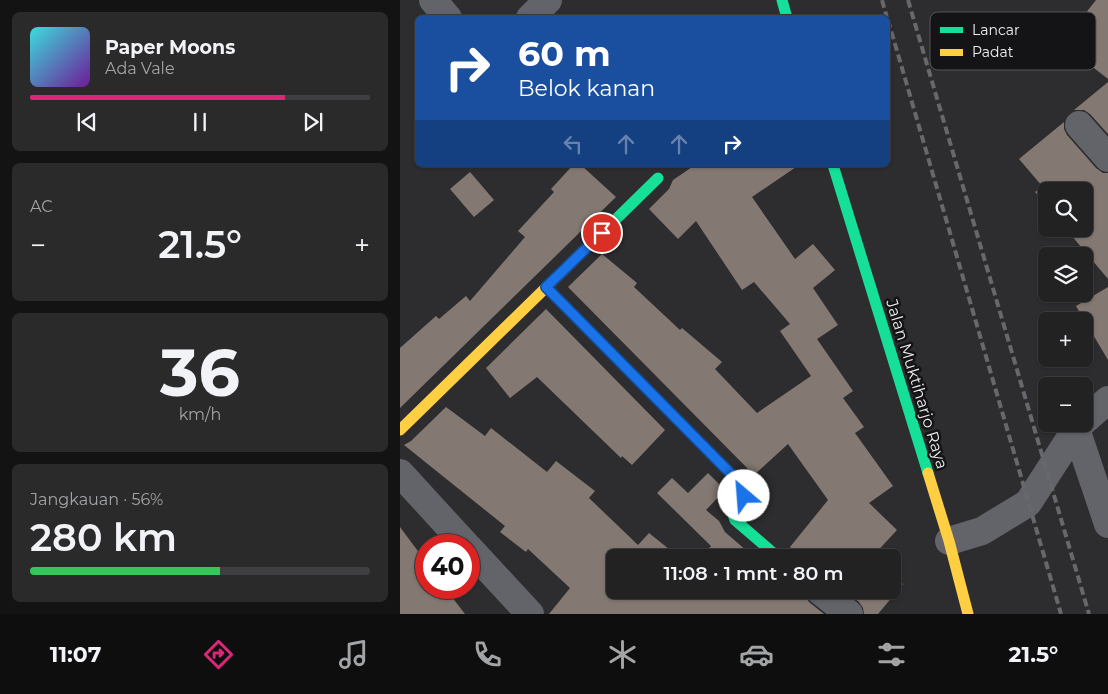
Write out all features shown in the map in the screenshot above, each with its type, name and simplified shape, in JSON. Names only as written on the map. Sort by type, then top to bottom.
[{"type":"street","points":[[433,0],[446,15]]},
{"type":"street","points":[[533,15],[548,0]]},
{"type":"street","points":[[782,0],[786,15]]},
{"type":"street","points":[[1079,125],[1108,158]]},
{"type":"street","name":"Jalan Muktiharjo Raya","points":[[834,167],[949,541],[964,611]]},
{"type":"street","points":[[400,430],[658,178]]},
{"type":"street","points":[[546,287],[742,485],[745,490],[744,496],[732,512],[735,520],[769,549]]},
{"type":"street","points":[[1093,413],[1108,400]]},
{"type":"street","points":[[949,541],[982,532],[1028,503],[1075,432]]},
{"type":"street","points":[[1082,432],[1108,524]]},
{"type":"street","points":[[400,474],[457,534]]},
{"type":"street","points":[[480,559],[530,614]]},
{"type":"street","points":[[830,599],[849,614]]},
{"type":"building","points":[[1096,0],[1108,0],[1108,79],[1096,70],[1096,12],[1087,12]]},
{"type":"building","points":[[1108,82],[1108,134],[1090,114],[1084,110],[1074,110]]},
{"type":"building","points":[[1064,122],[1064,129],[1067,135],[1096,168],[1103,173],[1108,173],[1108,279],[1093,261],[1093,247],[1081,247],[1073,237],[1093,237],[1093,182],[1039,182],[1019,159]]},
{"type":"building","points":[[571,167],[583,167],[616,197],[400,408],[400,348],[436,316],[439,319],[466,296],[470,301],[525,237],[518,231],[554,192],[551,189]]},
{"type":"building","points":[[692,167],[796,167],[752,197],[795,259],[813,244],[835,270],[813,288],[838,325],[817,339],[853,391],[843,398],[864,427],[855,433],[893,486],[869,503],[897,530],[879,549],[792,549],[790,547],[828,500],[788,444],[754,475],[568,287],[602,254],[637,283],[634,287],[680,330],[682,328],[722,362],[715,369],[757,413],[811,376],[780,331],[790,324],[754,282],[742,290],[696,221],[678,239],[649,209],[669,189],[673,180]]},
{"type":"building","points":[[470,172],[494,200],[474,217],[450,189]]},
{"type":"building","points":[[1108,287],[1108,360],[1093,335],[1093,312],[1080,312],[1076,306],[1083,302],[1093,302],[1093,296]]},
{"type":"building","points":[[546,309],[665,430],[632,465],[622,456],[621,458],[537,377],[510,398],[486,368]]},
{"type":"building","points":[[446,407],[485,436],[491,428],[547,472],[556,461],[595,491],[589,498],[638,545],[649,533],[669,549],[606,549],[606,599],[807,599],[824,614],[549,614],[570,588],[528,549],[526,552],[500,532],[505,526],[404,445],[411,441]]},
{"type":"building","points":[[708,473],[725,490],[706,510],[719,521],[725,532],[745,549],[708,549],[711,546],[657,493],[672,478],[688,493]]},
{"type":"building","points":[[400,527],[415,547],[415,599],[453,599],[465,614],[400,614]]},
{"type":"building","points":[[855,599],[890,599],[878,614],[864,614],[859,602]]},
{"type":"railway","points":[[882,0],[886,15]]},
{"type":"railway","points":[[908,0],[1089,614]]},
{"type":"railway","points":[[890,27],[1061,614]]},
{"type":"traffic: fast","points":[[782,0],[786,15]]},
{"type":"traffic: fast","points":[[834,167],[928,473]]},
{"type":"traffic: fast","points":[[609,226],[658,178]]},
{"type":"traffic: fast","points":[[546,287],[742,485],[743,496],[732,512],[735,520],[769,549]]},
{"type":"traffic: slow","points":[[400,430],[609,226]]},
{"type":"traffic: slow","points":[[928,473],[949,541],[968,614]]},
{"type":"route","points":[[602,233],[546,287],[742,485],[745,490],[744,496]]}]
